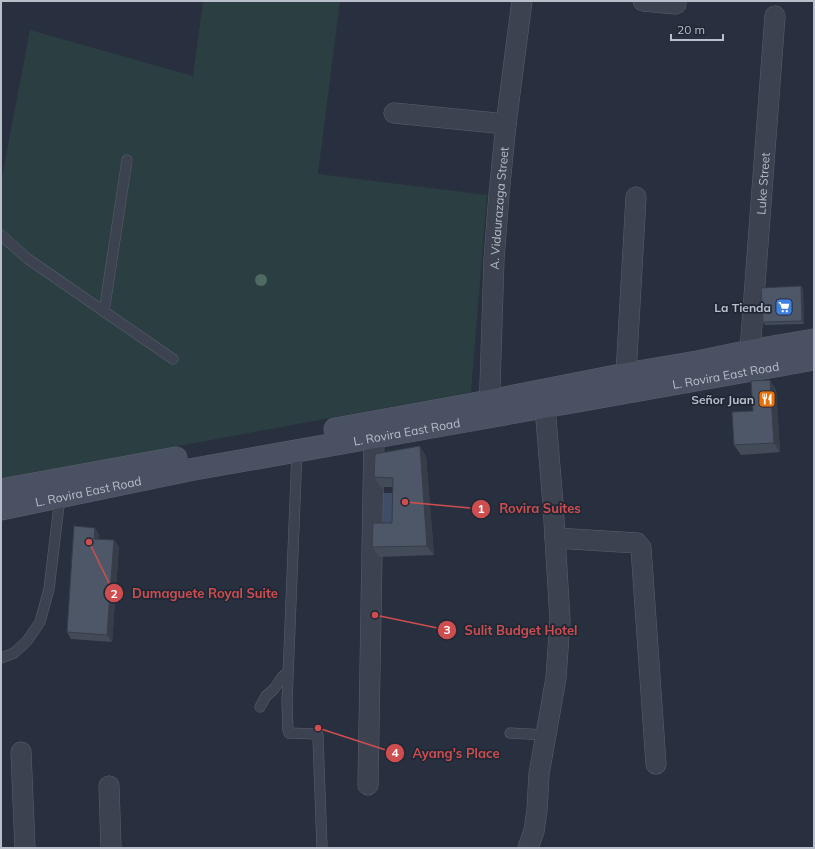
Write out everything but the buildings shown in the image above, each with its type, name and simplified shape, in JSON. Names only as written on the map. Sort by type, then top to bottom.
[{"type":"main road","name":"L. Rovira East Road","points":[[1,490],[489,409],[545,407],[698,371],[750,351],[814,340]]},
{"type":"main road","name":"L. Rovira East Road","points":[[1,509],[189,470],[374,437],[626,374],[698,371],[814,359]]},
{"type":"street","name":"A. Vidaurazaga Street","points":[[489,409],[494,259],[499,194],[506,124],[522,1]]},
{"type":"street","points":[[643,1],[676,4]]},
{"type":"street","name":"Luke Street","points":[[750,351],[775,16]]},
{"type":"street","points":[[394,113],[506,124]]},
{"type":"street","points":[[626,374],[636,197]]},
{"type":"street","points":[[528,848],[534,831],[539,774],[556,678],[560,620],[545,407]]},
{"type":"street","points":[[368,785],[374,437]]},
{"type":"street","points":[[555,538],[637,543],[641,548],[656,764]]},
{"type":"street","points":[[21,752],[26,848]]},
{"type":"street","points":[[109,786],[111,848]]},
{"type":"lane","points":[[104,312],[127,160]]},
{"type":"lane","points":[[1,235],[28,259],[173,359]]},
{"type":"lane","points":[[297,451],[287,702],[288,732],[316,734],[318,737],[322,848]]},
{"type":"lane","points":[[1,658],[14,653],[27,641],[40,622],[49,589],[60,497]]},
{"type":"lane","points":[[260,707],[266,696],[288,672]]},
{"type":"lane","points":[[510,733],[546,734]]},
{"type":"shaded area","points":[[203,1],[340,1],[318,174],[487,195],[471,392],[184,445],[1,481],[1,182],[30,30],[193,76]]},
{"type":"water","points":[[381,493],[395,493],[394,526],[380,526]]},
{"type":"place","name":"La Tienda","points":[[784,307]]},
{"type":"place","name":"Señor Juan","points":[[767,399]]},
{"type":"place","name":"Rovira Suites","points":[[405,502]]},
{"type":"place","name":"Dumaguete Royal Suite","points":[[89,542]]},
{"type":"place","name":"Sulit Budget Hotel","points":[[375,615]]},
{"type":"place","name":"Ayang's Place","points":[[318,728]]}]
